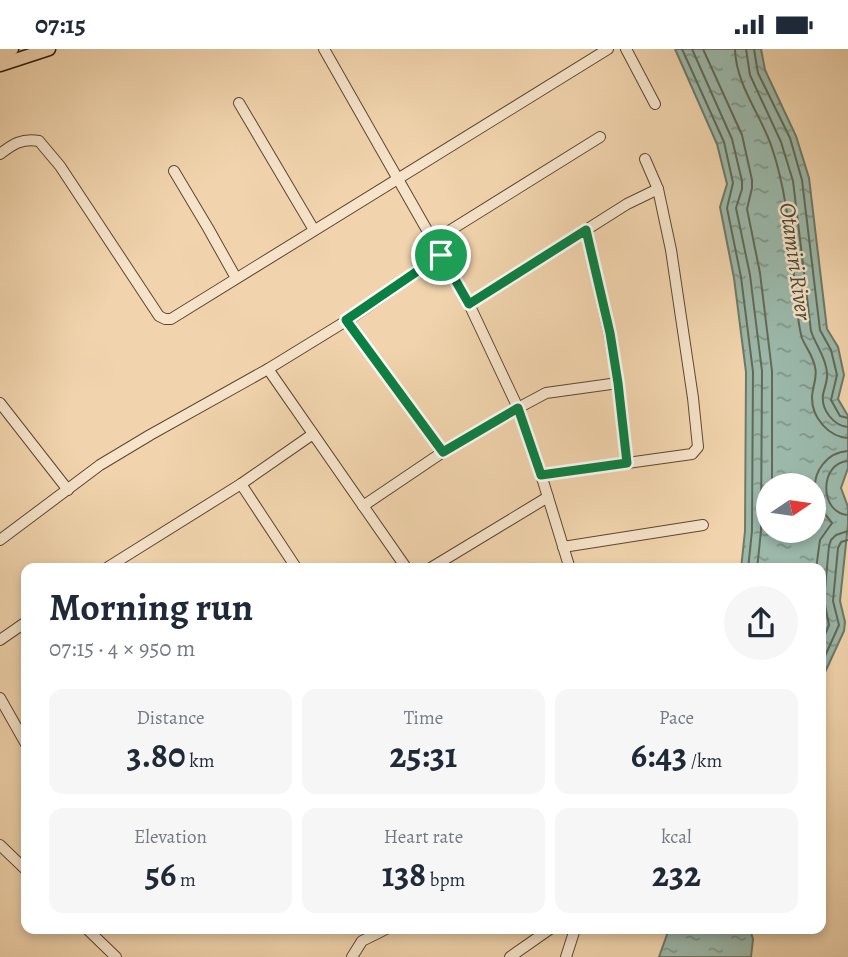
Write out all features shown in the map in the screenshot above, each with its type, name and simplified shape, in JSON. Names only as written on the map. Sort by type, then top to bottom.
[{"type":"main road","points":[[0,53],[12,49]]},
{"type":"main road","points":[[0,65],[49,49]]},
{"type":"street","points":[[324,49],[469,304],[518,408],[568,563]]},
{"type":"street","points":[[0,154],[15,143],[28,139],[39,141],[60,166],[159,316],[171,319],[608,49]]},
{"type":"street","points":[[626,49],[655,104]]},
{"type":"street","points":[[239,103],[314,230]]},
{"type":"street","points":[[433,241],[600,138]]},
{"type":"street","points":[[541,475],[692,454],[698,447],[671,250],[658,189],[645,159]]},
{"type":"street","points":[[174,170],[236,278]]},
{"type":"street","points":[[469,304],[627,204],[658,189]]},
{"type":"street","points":[[586,230],[610,333],[627,463]]},
{"type":"street","points":[[0,540],[100,465],[268,369],[441,255]]},
{"type":"street","points":[[346,320],[443,452]]},
{"type":"street","points":[[268,369],[403,563]]},
{"type":"street","points":[[363,506],[443,452],[547,393],[618,383]]},
{"type":"street","points":[[0,403],[68,490]]},
{"type":"street","points":[[117,563],[241,484],[313,434]]},
{"type":"street","points":[[241,484],[293,563]]},
{"type":"street","points":[[439,563],[548,497]]},
{"type":"street","points":[[563,547],[703,524]]},
{"type":"street","points":[[0,640],[21,625]]},
{"type":"street","points":[[0,698],[21,735]]},
{"type":"street","points":[[0,845],[21,865]]},
{"type":"street","points":[[92,934],[116,957]]},
{"type":"street","points":[[352,957],[362,941],[376,934]]},
{"type":"street","points":[[510,957],[543,934]]},
{"type":"street","points":[[566,957],[573,934]]},
{"type":"water","name":"Otamiri River","points":[[675,49],[761,49],[765,70],[796,136],[809,178],[827,329],[838,347],[844,375],[838,399],[848,416],[848,468],[841,488],[848,507],[840,601],[845,622],[844,631],[826,670],[826,563],[742,563],[745,531],[746,372],[734,278],[720,207],[727,184],[717,144]]},
{"type":"water","points":[[667,934],[752,934],[753,939],[751,957],[659,957]]},
{"type":"route","points":[[586,230],[610,333],[627,463],[541,475],[518,408],[443,452],[346,320],[441,255],[469,304],[586,230]]}]
